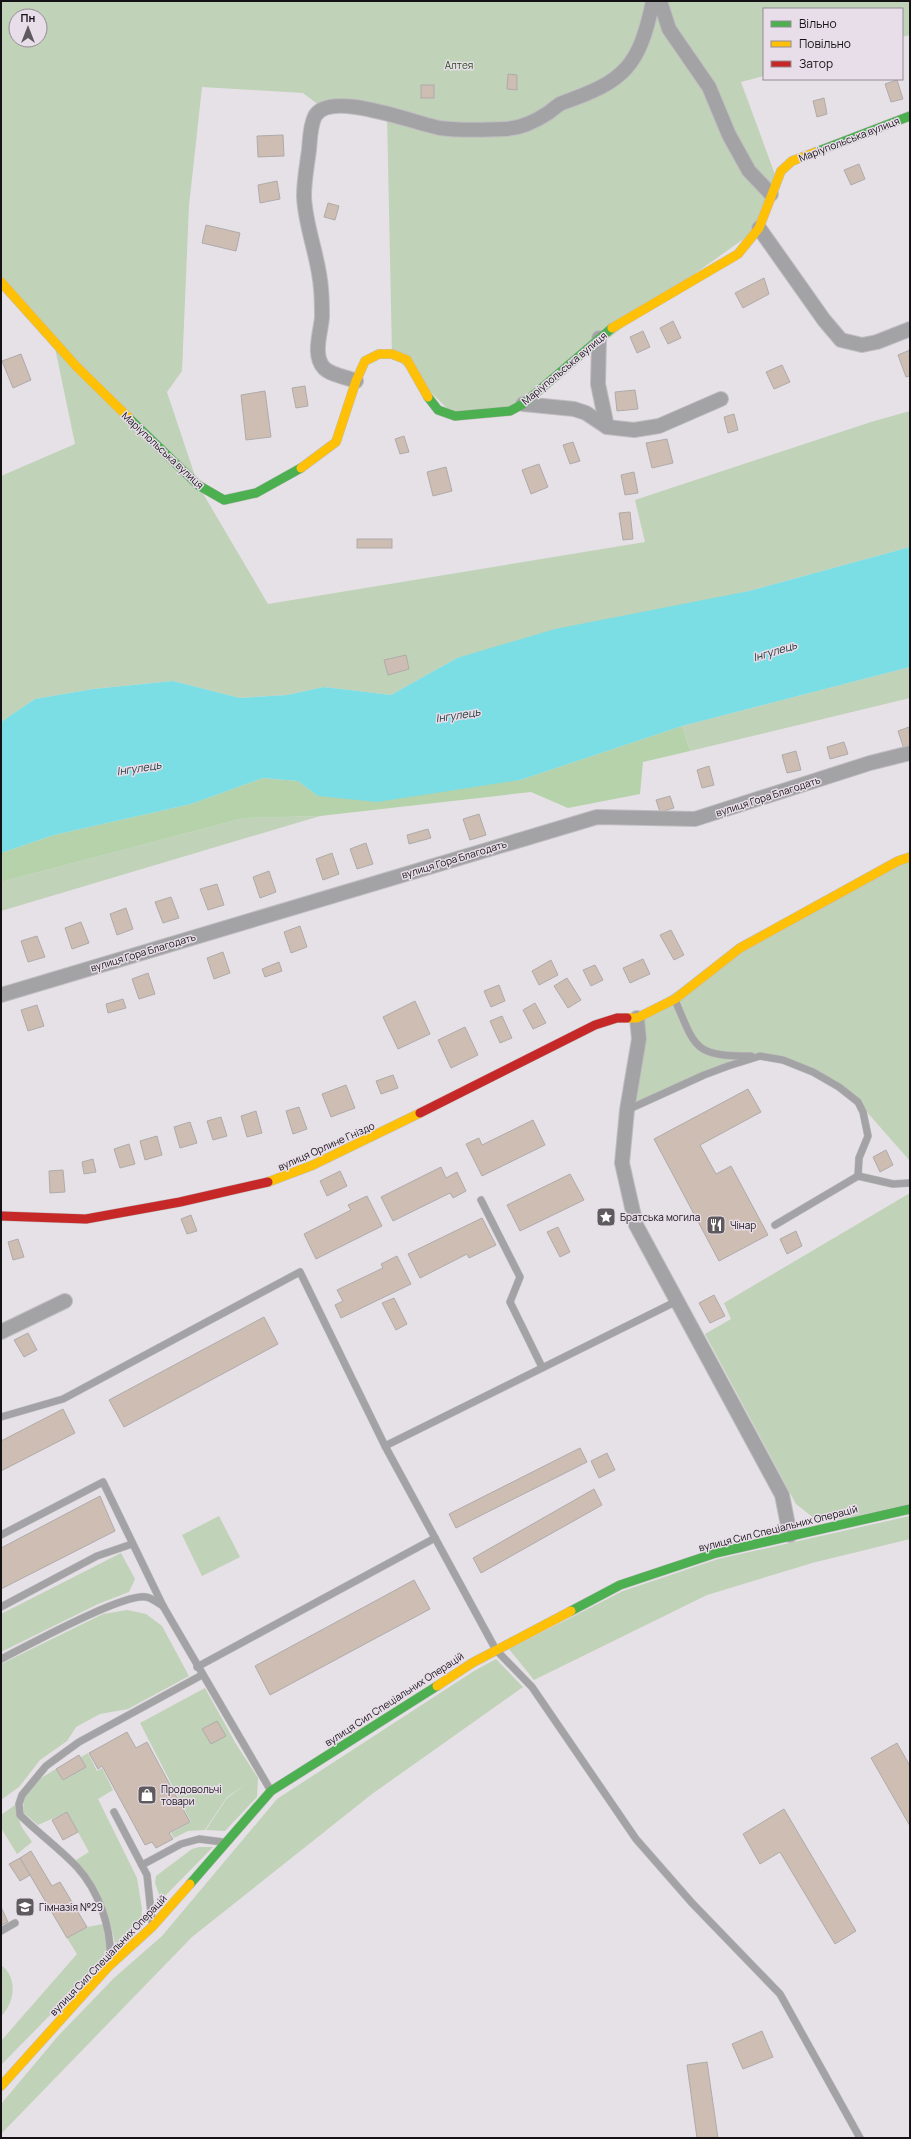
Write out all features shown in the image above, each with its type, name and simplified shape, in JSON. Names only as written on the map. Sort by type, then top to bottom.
[{"type":"street","points":[[356,381],[325,369],[320,362],[318,353],[322,317],[321,282],[304,195],[311,129],[316,115],[324,109],[340,106],[387,112],[438,128],[461,130],[507,129],[522,126],[544,115],[560,104],[595,91],[621,75],[630,66],[647,29],[653,1]]},
{"type":"street","points":[[660,1],[669,29],[709,87],[729,135],[749,171],[771,194]]},
{"type":"street","name":"Маріупольська вулиця","points":[[1,282],[53,338],[76,366],[198,485],[224,500],[256,493],[306,465],[336,442],[356,381],[365,361],[379,354],[392,354],[407,360],[426,394],[438,410],[455,416],[510,411],[523,404],[607,331],[669,292],[738,254],[759,228],[781,171],[792,161],[910,116]]},
{"type":"street","points":[[759,228],[824,320],[841,340],[862,344],[877,342],[910,329]]},
{"type":"street","points":[[599,338],[598,384],[608,427]]},
{"type":"street","points":[[523,404],[574,409],[586,413],[608,427],[634,430],[659,426],[721,399]]},
{"type":"street","name":"вулиця Гора Благодать","points":[[1,995],[597,816],[695,819],[870,763],[910,753]]},
{"type":"street","points":[[790,1535],[782,1495],[636,1225],[622,1163],[627,1110],[639,1039],[637,1018],[675,1000],[740,948],[793,917],[910,857]]},
{"type":"street","name":"вулиця Орлине Гніздо","points":[[1,1216],[86,1219],[180,1202],[274,1181],[380,1134],[595,1025],[617,1018],[637,1018]]},
{"type":"street","points":[[1,1332],[65,1301]]},
{"type":"street","name":"вулиця Сил Спеціальних Операцій","points":[[1,2086],[109,1966],[152,1926],[271,1791],[472,1663],[620,1585],[716,1553],[910,1509]]},
{"type":"lane","points":[[675,1000],[690,1035],[700,1048],[709,1053],[730,1056],[760,1056],[783,1060],[813,1072],[839,1087],[858,1102],[863,1112],[868,1136],[859,1158],[858,1176]]},
{"type":"lane","points":[[627,1110],[704,1074],[760,1056]]},
{"type":"lane","points":[[774,1226],[858,1176],[893,1184],[910,1183]]},
{"type":"lane","points":[[481,1200],[520,1277],[510,1302],[542,1368]]},
{"type":"lane","points":[[1,1417],[63,1399],[300,1272],[385,1446],[496,1650],[532,1687],[636,1839],[692,1904],[780,1994],[860,2138]]},
{"type":"lane","points":[[385,1446],[677,1301]]},
{"type":"lane","points":[[1,1535],[103,1482],[163,1606],[197,1667],[271,1791]]},
{"type":"lane","points":[[197,1667],[435,1538]]},
{"type":"lane","points":[[1,1607],[97,1556],[132,1544]]},
{"type":"lane","points":[[1,1659],[101,1610],[128,1599],[146,1597],[163,1606]]},
{"type":"lane","points":[[109,1966],[109,1936],[103,1913],[87,1880],[74,1864],[20,1815],[19,1804],[28,1786],[46,1766],[79,1742],[202,1675]]},
{"type":"lane","points":[[114,1812],[147,1875],[152,1926]]},
{"type":"lane","points":[[142,1865],[181,1844],[199,1839],[226,1842]]},
{"type":"lane","points":[[1,1931],[15,1923]]},
{"type":"green space","name":"Алтея","points":[[1,1],[910,1],[910,35],[903,37],[903,8],[763,8],[763,76],[741,82],[777,180],[759,228],[669,292],[523,404],[455,416],[392,354],[387,113],[324,109],[303,93],[202,87],[189,206],[182,371],[167,392],[198,485],[268,604],[645,542],[635,500],[871,422],[910,411],[910,547],[749,591],[457,658],[391,695],[324,687],[287,695],[240,698],[173,681],[93,689],[35,699],[1,722],[1,476],[75,444],[53,338],[1,282]]},
{"type":"green space","points":[[910,667],[910,698],[690,751],[682,726]]},
{"type":"green space","points":[[682,726],[690,751],[643,762],[640,794],[568,808],[531,792],[320,816],[244,818],[1,882],[1,853],[54,835],[191,804],[263,778],[298,781],[318,796],[520,780]]},
{"type":"green space","points":[[320,816],[1,911],[1,882],[244,818]]},
{"type":"green space","points":[[910,857],[910,1161],[858,1102],[813,1072],[760,1056],[627,1110],[637,1018],[740,948]]},
{"type":"green space","points":[[910,1193],[910,1504],[842,1519],[815,1519],[796,1504],[705,1334],[731,1319],[724,1303]]},
{"type":"green space","points":[[219,1516],[240,1557],[202,1576],[182,1535]]},
{"type":"green space","points":[[910,1516],[910,1539],[812,1563],[707,1595],[534,1680],[509,1649],[623,1591],[718,1559]]},
{"type":"green space","points":[[121,1553],[135,1579],[129,1592],[98,1604],[1,1652],[1,1614]]},
{"type":"green space","points":[[127,1610],[146,1614],[162,1626],[189,1676],[128,1709],[100,1714],[76,1727],[67,1741],[40,1760],[19,1787],[1,1800],[1,1664],[103,1614]]},
{"type":"green space","points":[[496,1659],[523,1687],[372,1794],[192,1937],[1,2134],[1,2104],[59,2035],[114,1978],[162,1936],[277,1799],[474,1671]]},
{"type":"green space","points":[[205,1688],[236,1744],[258,1778],[257,1797],[225,1831],[206,1830],[227,1798],[248,1783],[227,1797],[205,1830],[188,1831],[174,1838],[171,1833],[191,1822],[140,1723]]},
{"type":"green space","points":[[88,1753],[97,1771],[102,1768],[113,1790],[98,1799],[137,1878],[142,1909],[141,1922],[116,1948],[102,1901],[84,1870],[76,1860],[89,1852],[67,1812],[38,1825],[24,1813],[25,1798],[32,1786],[37,1781],[56,1769],[63,1780],[86,1767],[81,1757]]},
{"type":"green space","points":[[15,1805],[21,1826],[32,1842],[17,1854],[1,1828],[1,1815]]},
{"type":"green space","points":[[199,1847],[213,1847],[161,1900],[155,1883],[156,1876],[192,1849]]},
{"type":"green space","points":[[103,1924],[108,1956],[1,2065],[1,2041],[77,1954],[67,1938],[87,1927]]},
{"type":"green space","points":[[1,1965],[10,1976],[13,1990],[12,1997],[6,2011],[1,2016]]},
{"type":"water","name":"Інгулець","points":[[910,547],[910,667],[682,726],[520,780],[377,802],[318,796],[298,781],[263,778],[191,804],[54,835],[1,853],[1,722],[35,699],[93,689],[173,681],[240,698],[287,695],[324,687],[391,695],[457,658],[555,629],[749,591]]},
{"type":"building","points":[[508,74],[517,75],[517,90],[507,89]]},
{"type":"building","points":[[897,80],[903,99],[891,102],[885,84]]},
{"type":"building","points":[[421,85],[434,85],[434,98],[421,98]]},
{"type":"building","points":[[824,98],[827,114],[817,117],[813,101]]},
{"type":"building","points":[[283,135],[284,156],[258,157],[257,136]]},
{"type":"building","points":[[859,164],[865,179],[851,185],[844,170]]},
{"type":"building","points":[[277,181],[280,199],[260,203],[258,185]]},
{"type":"building","points":[[328,203],[339,206],[335,220],[324,217]]},
{"type":"building","points":[[206,225],[240,233],[236,251],[202,243]]},
{"type":"building","points":[[764,278],[769,294],[743,308],[735,293]]},
{"type":"building","points":[[673,321],[681,338],[668,344],[660,328]]},
{"type":"building","points":[[643,331],[650,347],[637,353],[630,337]]},
{"type":"building","points":[[910,350],[910,376],[906,377],[898,355]]},
{"type":"building","points":[[21,354],[31,380],[13,388],[2,361]]},
{"type":"building","points":[[782,365],[790,382],[774,389],[766,372]]},
{"type":"building","points":[[305,386],[308,406],[296,408],[292,388]]},
{"type":"building","points":[[635,390],[638,409],[617,411],[615,392]]},
{"type":"building","points":[[265,391],[271,437],[246,440],[241,395]]},
{"type":"building","points":[[734,414],[738,430],[728,433],[724,417]]},
{"type":"building","points":[[404,436],[409,452],[400,454],[395,439]]},
{"type":"building","points":[[667,439],[673,463],[652,468],[646,443]]},
{"type":"building","points":[[573,442],[580,461],[570,464],[563,445]]},
{"type":"building","points":[[539,464],[548,487],[531,494],[522,470]]},
{"type":"building","points":[[446,467],[452,491],[433,496],[427,472]]},
{"type":"building","points":[[634,472],[638,493],[625,495],[621,475]]},
{"type":"building","points":[[630,512],[633,539],[623,540],[619,513]]},
{"type":"building","points":[[357,539],[392,539],[392,548],[357,548]]},
{"type":"building","points":[[406,655],[409,669],[388,675],[384,660]]},
{"type":"building","points":[[909,727],[910,747],[904,749],[898,731]]},
{"type":"building","points":[[844,742],[848,754],[830,759],[827,747]]},
{"type":"building","points":[[796,751],[801,770],[787,773],[782,755]]},
{"type":"building","points":[[709,766],[714,785],[702,788],[697,770]]},
{"type":"building","points":[[670,796],[674,808],[660,812],[656,800]]},
{"type":"building","points":[[479,814],[486,835],[470,840],[463,819]]},
{"type":"building","points":[[428,829],[431,838],[409,844],[407,835]]},
{"type":"building","points":[[366,843],[373,864],[357,869],[350,849]]},
{"type":"building","points":[[332,853],[339,874],[323,880],[316,859]]},
{"type":"building","points":[[269,871],[276,892],[260,898],[253,877]]},
{"type":"building","points":[[217,884],[224,905],[208,910],[200,889]]},
{"type":"building","points":[[171,897],[179,918],[163,923],[155,902]]},
{"type":"building","points":[[126,908],[133,929],[117,935],[110,914]]},
{"type":"building","points":[[81,922],[89,943],[72,949],[65,928]]},
{"type":"building","points":[[300,926],[307,947],[291,953],[284,932]]},
{"type":"building","points":[[671,930],[684,955],[674,960],[660,935]]},
{"type":"building","points":[[37,936],[45,957],[28,962],[21,941]]},
{"type":"building","points":[[223,952],[230,973],[214,979],[207,958]]},
{"type":"building","points":[[643,959],[650,974],[630,983],[623,968]]},
{"type":"building","points":[[551,960],[558,975],[539,985],[532,971]]},
{"type":"building","points":[[279,962],[282,971],[265,977],[262,969]]},
{"type":"building","points":[[595,965],[603,980],[591,986],[583,970]]},
{"type":"building","points":[[148,973],[155,994],[139,999],[132,979]]},
{"type":"building","points":[[567,978],[581,1000],[568,1008],[554,986]]},
{"type":"building","points":[[499,985],[505,1001],[491,1007],[484,991]]},
{"type":"building","points":[[123,999],[126,1008],[108,1013],[106,1004]]},
{"type":"building","points":[[415,1001],[430,1034],[398,1049],[383,1017]]},
{"type":"building","points":[[535,1003],[546,1023],[533,1029],[523,1010]]},
{"type":"building","points":[[37,1005],[44,1026],[28,1031],[21,1010]]},
{"type":"building","points":[[502,1016],[512,1038],[500,1043],[490,1021]]},
{"type":"building","points":[[465,1027],[478,1055],[451,1068],[438,1040]]},
{"type":"building","points":[[393,1075],[398,1088],[381,1094],[376,1081]]},
{"type":"building","points":[[346,1085],[355,1108],[331,1117],[322,1094]]},
{"type":"building","points":[[748,1089],[761,1112],[700,1145],[716,1174],[731,1166],[768,1235],[719,1261],[654,1139]]},
{"type":"building","points":[[299,1107],[307,1129],[293,1134],[286,1111]]},
{"type":"building","points":[[256,1111],[262,1133],[247,1137],[241,1116]]},
{"type":"building","points":[[221,1117],[227,1136],[213,1140],[207,1121]]},
{"type":"building","points":[[533,1120],[545,1145],[482,1176],[466,1144],[479,1138],[482,1145]]},
{"type":"building","points":[[190,1122],[197,1143],[180,1148],[174,1127]]},
{"type":"building","points":[[157,1136],[162,1155],[145,1160],[140,1141]]},
{"type":"building","points":[[129,1144],[135,1164],[120,1168],[114,1149]]},
{"type":"building","points":[[886,1150],[893,1165],[880,1172],[873,1157]]},
{"type":"building","points":[[93,1159],[96,1172],[84,1174],[82,1162]]},
{"type":"building","points":[[441,1167],[446,1178],[457,1172],[466,1191],[453,1198],[450,1193],[393,1221],[381,1197]]},
{"type":"building","points":[[63,1170],[65,1192],[50,1193],[49,1171]]},
{"type":"building","points":[[340,1171],[347,1186],[327,1196],[320,1181]]},
{"type":"building","points":[[570,1174],[584,1200],[520,1231],[507,1205]]},
{"type":"building","points":[[367,1196],[382,1226],[316,1259],[304,1234],[351,1210],[348,1205]]},
{"type":"building","points":[[191,1215],[197,1231],[187,1234],[181,1219]]},
{"type":"building","points":[[482,1218],[496,1245],[469,1258],[467,1254],[420,1278],[408,1254]]},
{"type":"building","points":[[558,1227],[570,1252],[560,1257],[547,1232]]},
{"type":"building","points":[[796,1231],[802,1246],[787,1254],[780,1239]]},
{"type":"building","points":[[18,1239],[24,1257],[13,1260],[8,1242]]},
{"type":"building","points":[[397,1256],[411,1284],[341,1318],[335,1305],[343,1301],[337,1290],[383,1268],[381,1264]]},
{"type":"building","points":[[714,1295],[725,1316],[710,1323],[699,1303]]},
{"type":"building","points":[[394,1298],[407,1324],[396,1330],[382,1303]]},
{"type":"building","points":[[264,1317],[278,1344],[124,1427],[109,1400]]},
{"type":"building","points":[[28,1333],[37,1350],[24,1357],[14,1340]]},
{"type":"building","points":[[63,1409],[75,1433],[1,1471],[1,1441]]},
{"type":"building","points":[[580,1448],[587,1462],[456,1528],[449,1514]]},
{"type":"building","points":[[607,1453],[615,1470],[599,1478],[591,1461]]},
{"type":"building","points":[[594,1489],[602,1505],[481,1573],[473,1558]]},
{"type":"building","points":[[100,1496],[115,1531],[1,1589],[1,1548]]},
{"type":"building","points":[[414,1580],[430,1609],[270,1695],[255,1666]]},
{"type":"building","points":[[217,1721],[226,1736],[211,1744],[202,1729]]},
{"type":"building","name":"Продовольчі товари","points":[[127,1732],[136,1748],[147,1742],[190,1822],[169,1833],[173,1839],[156,1848],[152,1842],[145,1845],[102,1766],[98,1769],[89,1753]]},
{"type":"building","points":[[897,1743],[910,1766],[910,1826],[871,1758]]},
{"type":"building","points":[[79,1755],[86,1767],[63,1780],[56,1769]]},
{"type":"building","points":[[784,1809],[856,1931],[835,1944],[780,1852],[760,1864],[743,1834]]},
{"type":"building","points":[[67,1812],[78,1832],[63,1840],[52,1820]]},
{"type":"building","points":[[31,1851],[52,1886],[60,1882],[87,1927],[67,1938],[20,1858]]},
{"type":"building","points":[[20,1858],[30,1875],[20,1881],[9,1864]]},
{"type":"building","points":[[1,1907],[8,1922],[1,1925]]},
{"type":"building","points":[[762,2031],[773,2057],[743,2069],[732,2044]]},
{"type":"building","points":[[707,2062],[718,2138],[697,2138],[687,2065]]},
{"type":"traffic: fast","points":[[816,152],[910,116]]},
{"type":"traffic: fast","points":[[428,397],[438,410],[455,416],[510,411],[523,404],[612,328]]},
{"type":"traffic: fast","points":[[129,418],[198,485],[224,500],[256,493],[301,468]]},
{"type":"traffic: fast","points":[[571,1611],[620,1585],[716,1553],[910,1509]]},
{"type":"traffic: fast","points":[[190,1884],[271,1791],[437,1686]]},
{"type":"traffic: slow","points":[[612,328],[738,254],[759,228],[781,171],[792,161],[816,152]]},
{"type":"traffic: slow","points":[[1,282],[76,366],[129,418]]},
{"type":"traffic: slow","points":[[301,468],[336,442],[356,381],[365,361],[379,354],[392,354],[407,360],[428,397]]},
{"type":"traffic: slow","points":[[627,1018],[637,1018],[675,999],[740,948],[898,861],[910,857]]},
{"type":"traffic: slow","points":[[268,1182],[313,1165],[420,1113]]},
{"type":"traffic: slow","points":[[437,1686],[472,1663],[571,1611]]},
{"type":"traffic: slow","points":[[1,2086],[109,1966],[152,1927],[190,1884]]},
{"type":"traffic: jam","points":[[420,1113],[595,1025],[617,1018],[627,1018]]},
{"type":"traffic: jam","points":[[1,1216],[86,1219],[180,1202],[268,1182]]},
{"type":"place","name":"Братська могила","points":[[606,1217]]},
{"type":"place","name":"Чінар","points":[[716,1225]]},
{"type":"place","name":"Продовольчі товари","points":[[147,1795]]},
{"type":"place","name":"Гімназія №29","points":[[25,1907]]}]
